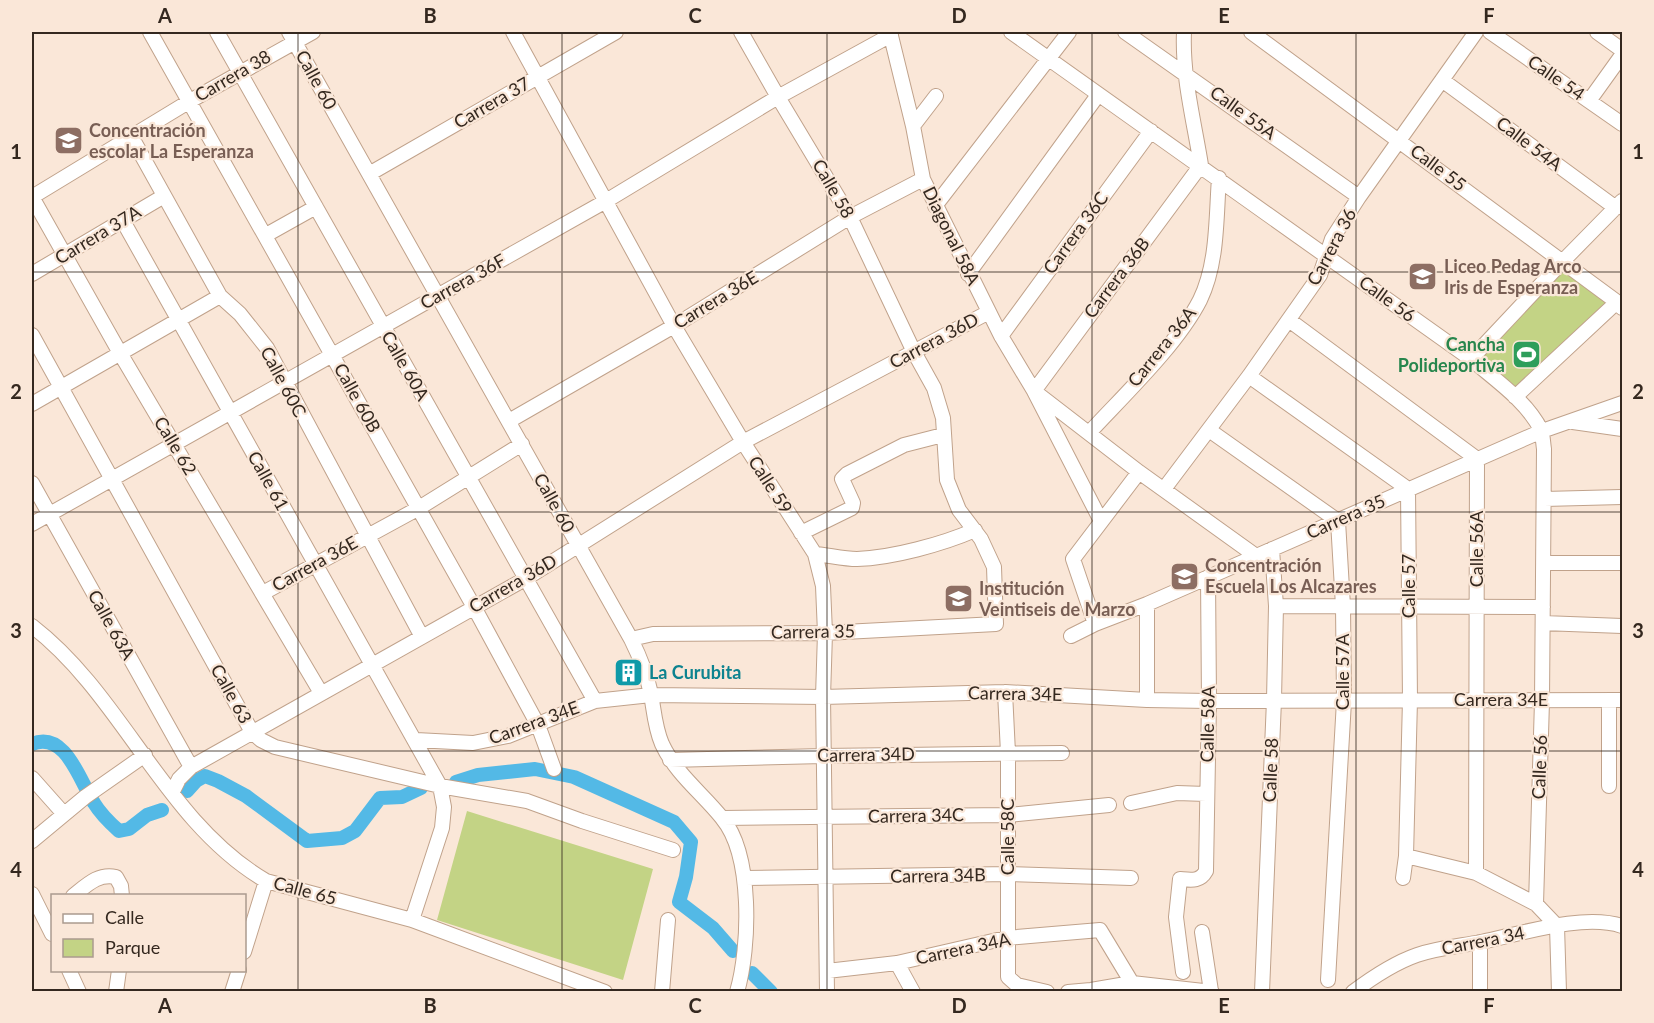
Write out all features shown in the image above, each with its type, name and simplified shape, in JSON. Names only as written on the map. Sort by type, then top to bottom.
[{"type":"street","name":"Calle 60B","points":[[150,32],[474,607],[538,725],[554,769]]},
{"type":"street","name":"Calle 60A","points":[[217,32],[595,700]]},
{"type":"street","name":"Carrera 38","points":[[32,197],[240,72],[292,37],[313,32]]},
{"type":"street","name":"Calle 59","points":[[513,32],[674,326],[743,442],[815,554],[823,586],[825,633],[823,756],[827,992]]},
{"type":"street","name":"Carrera 37","points":[[369,174],[616,32]]},
{"type":"street","name":"Calle 58","points":[[741,32],[850,217],[914,352]]},
{"type":"street","name":"Calle 56","points":[[1011,32],[1471,359],[1515,397],[1542,431],[1544,563],[1536,904]]},
{"type":"street","points":[[935,206],[1069,32]]},
{"type":"street","name":"Calle 55A","points":[[1125,32],[1187,73],[1359,196]]},
{"type":"street","points":[[1184,32],[1187,73],[1201,165]]},
{"type":"street","name":"Calle 55","points":[[1251,32],[1620,305]]},
{"type":"street","name":"Carrera 36","points":[[1164,489],[1320,275],[1332,239],[1359,196],[1476,32]]},
{"type":"street","name":"Calle 54","points":[[1490,32],[1506,36],[1623,124]]},
{"type":"street","points":[[1597,32],[1614,36],[1623,50]]},
{"type":"street","name":"Carrera 36F","points":[[32,524],[606,201],[891,33]]},
{"type":"street","name":"Diagonal 58A","points":[[891,33],[923,179],[968,274],[1034,391],[1101,521]]},
{"type":"street","name":"Calle 60","points":[[292,37],[631,639],[640,658],[661,741],[670,760],[723,818],[733,835],[741,856],[745,878],[744,947],[737,992]]},
{"type":"street","points":[[1589,100],[1623,55]]},
{"type":"street","name":"Calle 54A","points":[[1442,80],[1619,204]]},
{"type":"street","points":[[968,274],[1098,95]]},
{"type":"street","points":[[913,126],[936,96]]},
{"type":"street","name":"Carrera 36C","points":[[1001,336],[1151,130]]},
{"type":"street","name":"Calle 60C","points":[[131,136],[220,296],[254,329],[267,348],[283,382],[422,637]]},
{"type":"street","name":"Carrera 36B","points":[[1034,391],[1201,165]]},
{"type":"street","name":"Carrera 36A","points":[[1089,433],[1162,353],[1183,327],[1201,298],[1210,271],[1219,178]]},
{"type":"street","name":"Carrera 36E","points":[[509,421],[674,326],[850,217],[923,179]]},
{"type":"street","name":"Carrera 37A","points":[[32,274],[164,196]]},
{"type":"street","name":"Calle 62","points":[[32,197],[120,353],[321,693]]},
{"type":"street","points":[[1471,359],[1619,204]]},
{"type":"street","points":[[266,235],[316,207]]},
{"type":"street","name":"Calle 61","points":[[123,221],[371,665],[416,740]]},
{"type":"street","points":[[32,404],[220,296]]},
{"type":"street","points":[[1515,397],[1620,305]]},
{"type":"street","name":"Carrera 36D","points":[[172,794],[179,779],[191,767],[525,579],[743,442],[988,312]]},
{"type":"street","points":[[1289,320],[1477,459]]},
{"type":"street","name":"Calle 63","points":[[32,334],[252,732],[261,740],[275,747],[440,786],[527,801],[673,850]]},
{"type":"street","points":[[815,554],[857,559],[948,542],[975,530],[960,510],[947,480],[943,418],[934,388],[914,352]]},
{"type":"street","points":[[1248,376],[1408,489]]},
{"type":"street","points":[[1034,391],[1139,472],[1256,556]]},
{"type":"street","name":"Carrera 35","points":[[1071,636],[1542,431],[1623,403]]},
{"type":"street","points":[[1571,422],[1623,429]]},
{"type":"street","points":[[1209,430],[1338,521]]},
{"type":"street","points":[[801,533],[852,507],[853,503],[842,479],[847,474],[904,445],[943,435]]},
{"type":"street","name":"Carrera 36E","points":[[263,593],[419,508],[522,444]]},
{"type":"street","name":"Calle 56A","points":[[1476,873],[1477,459]]},
{"type":"street","points":[[1095,624],[1073,559],[1139,472]]},
{"type":"street","name":"Calle 63A","points":[[32,483],[191,767]]},
{"type":"street","name":"Calle 57","points":[[1403,878],[1406,856],[1410,700],[1408,489]]},
{"type":"street","points":[[1544,499],[1623,497]]},
{"type":"street","name":"Calle 57A","points":[[1328,980],[1344,701],[1343,606],[1338,521]]},
{"type":"street","name":"Carrera 35","points":[[631,639],[653,634],[825,633],[996,624],[994,567],[975,530]]},
{"type":"street","name":"Calle 58","points":[[1262,992],[1274,700],[1276,606],[1272,549]]},
{"type":"street","points":[[1544,563],[1623,563]]},
{"type":"street","name":"Calle 58A","points":[[1183,972],[1176,917],[1180,879],[1197,880],[1203,877],[1206,871],[1209,701],[1208,577]]},
{"type":"street","points":[[1147,604],[1147,700]]},
{"type":"street","points":[[1276,606],[1543,607]]},
{"type":"street","points":[[1543,623],[1623,626]]},
{"type":"street","name":"Calle 65","points":[[33,625],[68,660],[101,699],[172,794],[215,843],[249,871],[266,881],[412,920],[605,992]]},
{"type":"street","name":"Carrera 34E","points":[[416,740],[473,743],[508,736],[595,700],[651,695],[823,697],[1005,692],[1209,701],[1616,700]]},
{"type":"street","name":"Calle 58C","points":[[1005,692],[1008,753],[1009,874],[1006,938],[1008,977],[1017,985],[1047,992]]},
{"type":"street","points":[[1609,786],[1616,700]]},
{"type":"street","points":[[412,920],[442,828],[444,807],[440,786],[416,740]]},
{"type":"street","name":"Carrera 34D","points":[[670,760],[1062,753]]},
{"type":"street","points":[[32,840],[90,794],[145,755]]},
{"type":"street","points":[[32,778],[64,814]]},
{"type":"street","points":[[1131,803],[1177,793],[1206,794]]},
{"type":"street","name":"Carrera 34C","points":[[723,818],[1008,815],[1109,805]]},
{"type":"street","points":[[1406,856],[1476,873],[1536,904],[1557,926],[1560,992]]},
{"type":"street","name":"Carrera 34B","points":[[745,878],[1009,874],[1131,878]]},
{"type":"street","points":[[76,894],[99,877],[108,875],[116,877],[122,894]]},
{"type":"street","points":[[246,946],[266,881]]},
{"type":"street","points":[[32,894],[48,913],[51,929]]},
{"type":"street","points":[[662,992],[668,920]]},
{"type":"street","name":"Carrera 34","points":[[1353,992],[1374,976],[1417,955],[1438,949],[1557,926],[1597,922],[1623,926]]},
{"type":"street","name":"Carrera 34A","points":[[827,971],[897,963],[1006,938],[1100,930],[1132,983]]},
{"type":"street","points":[[1068,992],[1132,983],[1182,990],[1211,991],[1202,932]]},
{"type":"street","points":[[1479,992],[1480,942]]},
{"type":"street","points":[[897,963],[913,992]]},
{"type":"street","points":[[70,972],[79,992]]},
{"type":"street","points":[[116,992],[119,972]]},
{"type":"street","points":[[232,992],[238,972]]},
{"type":"green space","points":[[1563,261],[1617,302],[1515,397],[1471,359]]},
{"type":"green space","points":[[467,811],[653,869],[623,980],[437,920]]},
{"type":"waterway","points":[[32,744],[44,742],[54,744],[63,751],[71,760],[96,807],[119,831],[129,829],[147,815],[162,810]]},
{"type":"waterway","points":[[456,782],[478,775],[535,769],[574,777],[674,822],[691,842],[686,877],[679,902],[713,928],[733,951]]},
{"type":"waterway","points":[[187,791],[196,781],[205,776],[218,781],[246,796],[307,841],[342,838],[355,831],[380,798],[402,797],[421,788]]},
{"type":"waterway","points":[[752,973],[771,992]]},
{"type":"place","name":"Concentración escolar La Esperanza","points":[[68,141]]},
{"type":"place","name":"Liceo Pedag Arco Iris de Esperanza","points":[[1423,277]]},
{"type":"place","name":"Cancha Polideportiva","points":[[1526,355]]},
{"type":"place","name":"Concentración Escuela Los Alcazares","points":[[1184,576]]},
{"type":"place","name":"Institución Veintiseis de Marzo","points":[[958,599]]},
{"type":"place","name":"La Curubita","points":[[628,673]]}]
